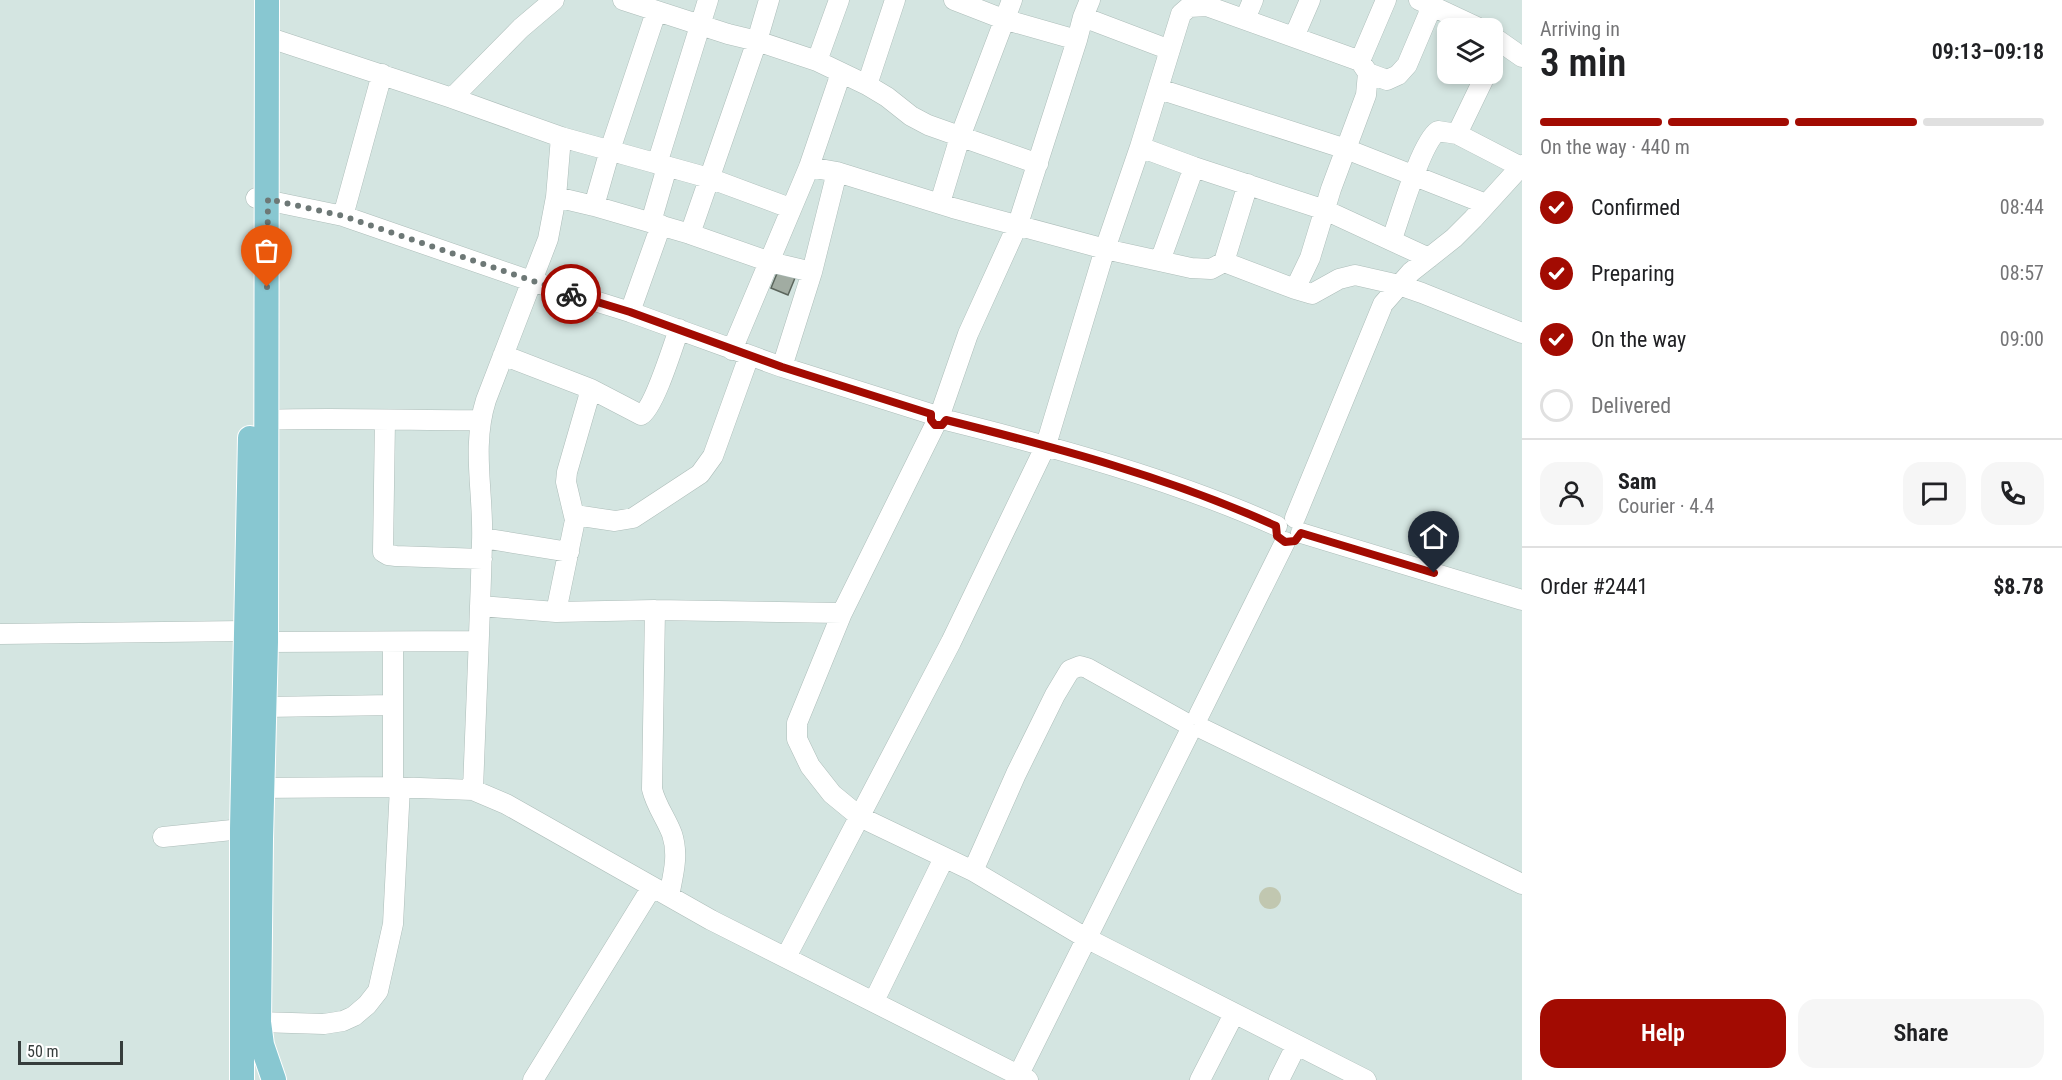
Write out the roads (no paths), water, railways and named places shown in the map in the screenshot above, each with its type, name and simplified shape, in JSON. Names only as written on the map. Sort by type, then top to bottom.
[{"type":"main road","points":[[242,1080],[242,830],[253,788],[265,707],[266,642],[266,420],[256,0]]},
{"type":"main road","points":[[267,0],[262,198],[252,277],[249,556],[244,631],[253,788],[259,1022],[262,1045],[274,1080]]},
{"type":"street","points":[[452,98],[521,28],[554,0]]},
{"type":"street","points":[[623,0],[656,12],[757,40],[817,62],[867,85],[916,119],[1038,164]]},
{"type":"street","points":[[630,312],[656,224],[662,165],[708,0]]},
{"type":"street","points":[[690,234],[769,0]]},
{"type":"street","points":[[817,62],[839,0]]},
{"type":"street","points":[[867,85],[895,0]]},
{"type":"street","points":[[954,0],[1003,19],[1077,40]]},
{"type":"street","points":[[940,203],[960,137],[1012,0]]},
{"type":"street","points":[[1245,19],[1253,0]]},
{"type":"street","points":[[1294,37],[1310,0]]},
{"type":"street","points":[[1295,289],[1310,258],[1366,95],[1364,67],[1386,0]]},
{"type":"street","points":[[786,957],[951,642],[1046,445],[1105,249],[1159,89],[1181,5],[1207,6],[1245,19],[1364,67],[1387,80],[1402,71],[1426,3],[1458,18]]},
{"type":"street","points":[[1170,51],[1087,8],[1018,224],[968,334],[938,417],[842,613],[797,723],[797,740],[810,766],[822,782],[832,794],[860,817],[974,871],[1086,938],[1366,1080]]},
{"type":"street","points":[[594,206],[610,150],[656,12]]},
{"type":"street","points":[[267,37],[382,74],[561,137],[709,178],[790,208]]},
{"type":"street","points":[[1503,49],[1522,57]]},
{"type":"street","points":[[575,515],[615,520],[633,518],[700,474],[713,456],[740,353],[770,262],[790,208],[809,167],[841,73]]},
{"type":"street","points":[[343,216],[382,74]]},
{"type":"street","points":[[1457,134],[1481,84]]},
{"type":"street","points":[[1159,89],[1346,149],[1486,204]]},
{"type":"street","points":[[253,788],[397,787],[473,790],[506,804],[660,891],[1021,1078],[1086,938],[1194,725],[1289,530],[1377,318],[1389,296],[1454,238],[1521,166],[1457,134],[1446,131],[1434,133],[1413,174],[1392,240]]},
{"type":"street","points":[[473,790],[483,538],[477,460],[481,420],[486,400],[548,239],[556,197],[561,137]]},
{"type":"street","points":[[1140,147],[1325,210],[1429,258]]},
{"type":"street","points":[[809,167],[837,172],[953,208],[1105,249],[1204,269],[1214,268],[1224,261],[1248,184]]},
{"type":"street","points":[[1160,261],[1194,167]]},
{"type":"street","points":[[782,367],[813,272],[837,172]]},
{"type":"street","points":[[556,197],[690,234],[770,262],[813,272]]},
{"type":"street","points":[[262,198],[343,216],[531,281],[630,312],[782,367],[938,417],[1046,445],[1183,489],[1289,530],[1522,600]]},
{"type":"street","points":[[1224,261],[1312,294],[1355,274],[1399,285],[1458,306],[1522,333]]},
{"type":"street","points":[[503,356],[591,389],[641,415],[655,392],[679,329]]},
{"type":"street","points":[[556,612],[575,515],[566,482],[567,472],[591,389]]},
{"type":"street","points":[[266,420],[318,417],[481,420]]},
{"type":"street","points":[[386,420],[383,552],[396,556],[482,559]]},
{"type":"street","points":[[483,538],[569,552]]},
{"type":"street","points":[[480,606],[556,612],[655,610],[842,613]]},
{"type":"street","points":[[533,1080],[660,891],[675,864],[674,840],[655,802],[652,789],[655,610]]},
{"type":"street","points":[[0,634],[244,631]]},
{"type":"street","points":[[266,642],[478,641]]},
{"type":"street","points":[[259,1022],[324,1024],[343,1022],[367,1005],[378,991],[393,924],[397,787],[393,642]]},
{"type":"street","points":[[974,871],[1016,774],[1055,695],[1070,670],[1080,666],[1194,725],[1522,884]]},
{"type":"street","points":[[265,707],[393,705]]},
{"type":"street","points":[[163,837],[242,830]]},
{"type":"street","points":[[874,1001],[944,858]]},
{"type":"street","points":[[1200,1080],[1234,1014]]},
{"type":"street","points":[[1279,1080],[1296,1046]]}]
